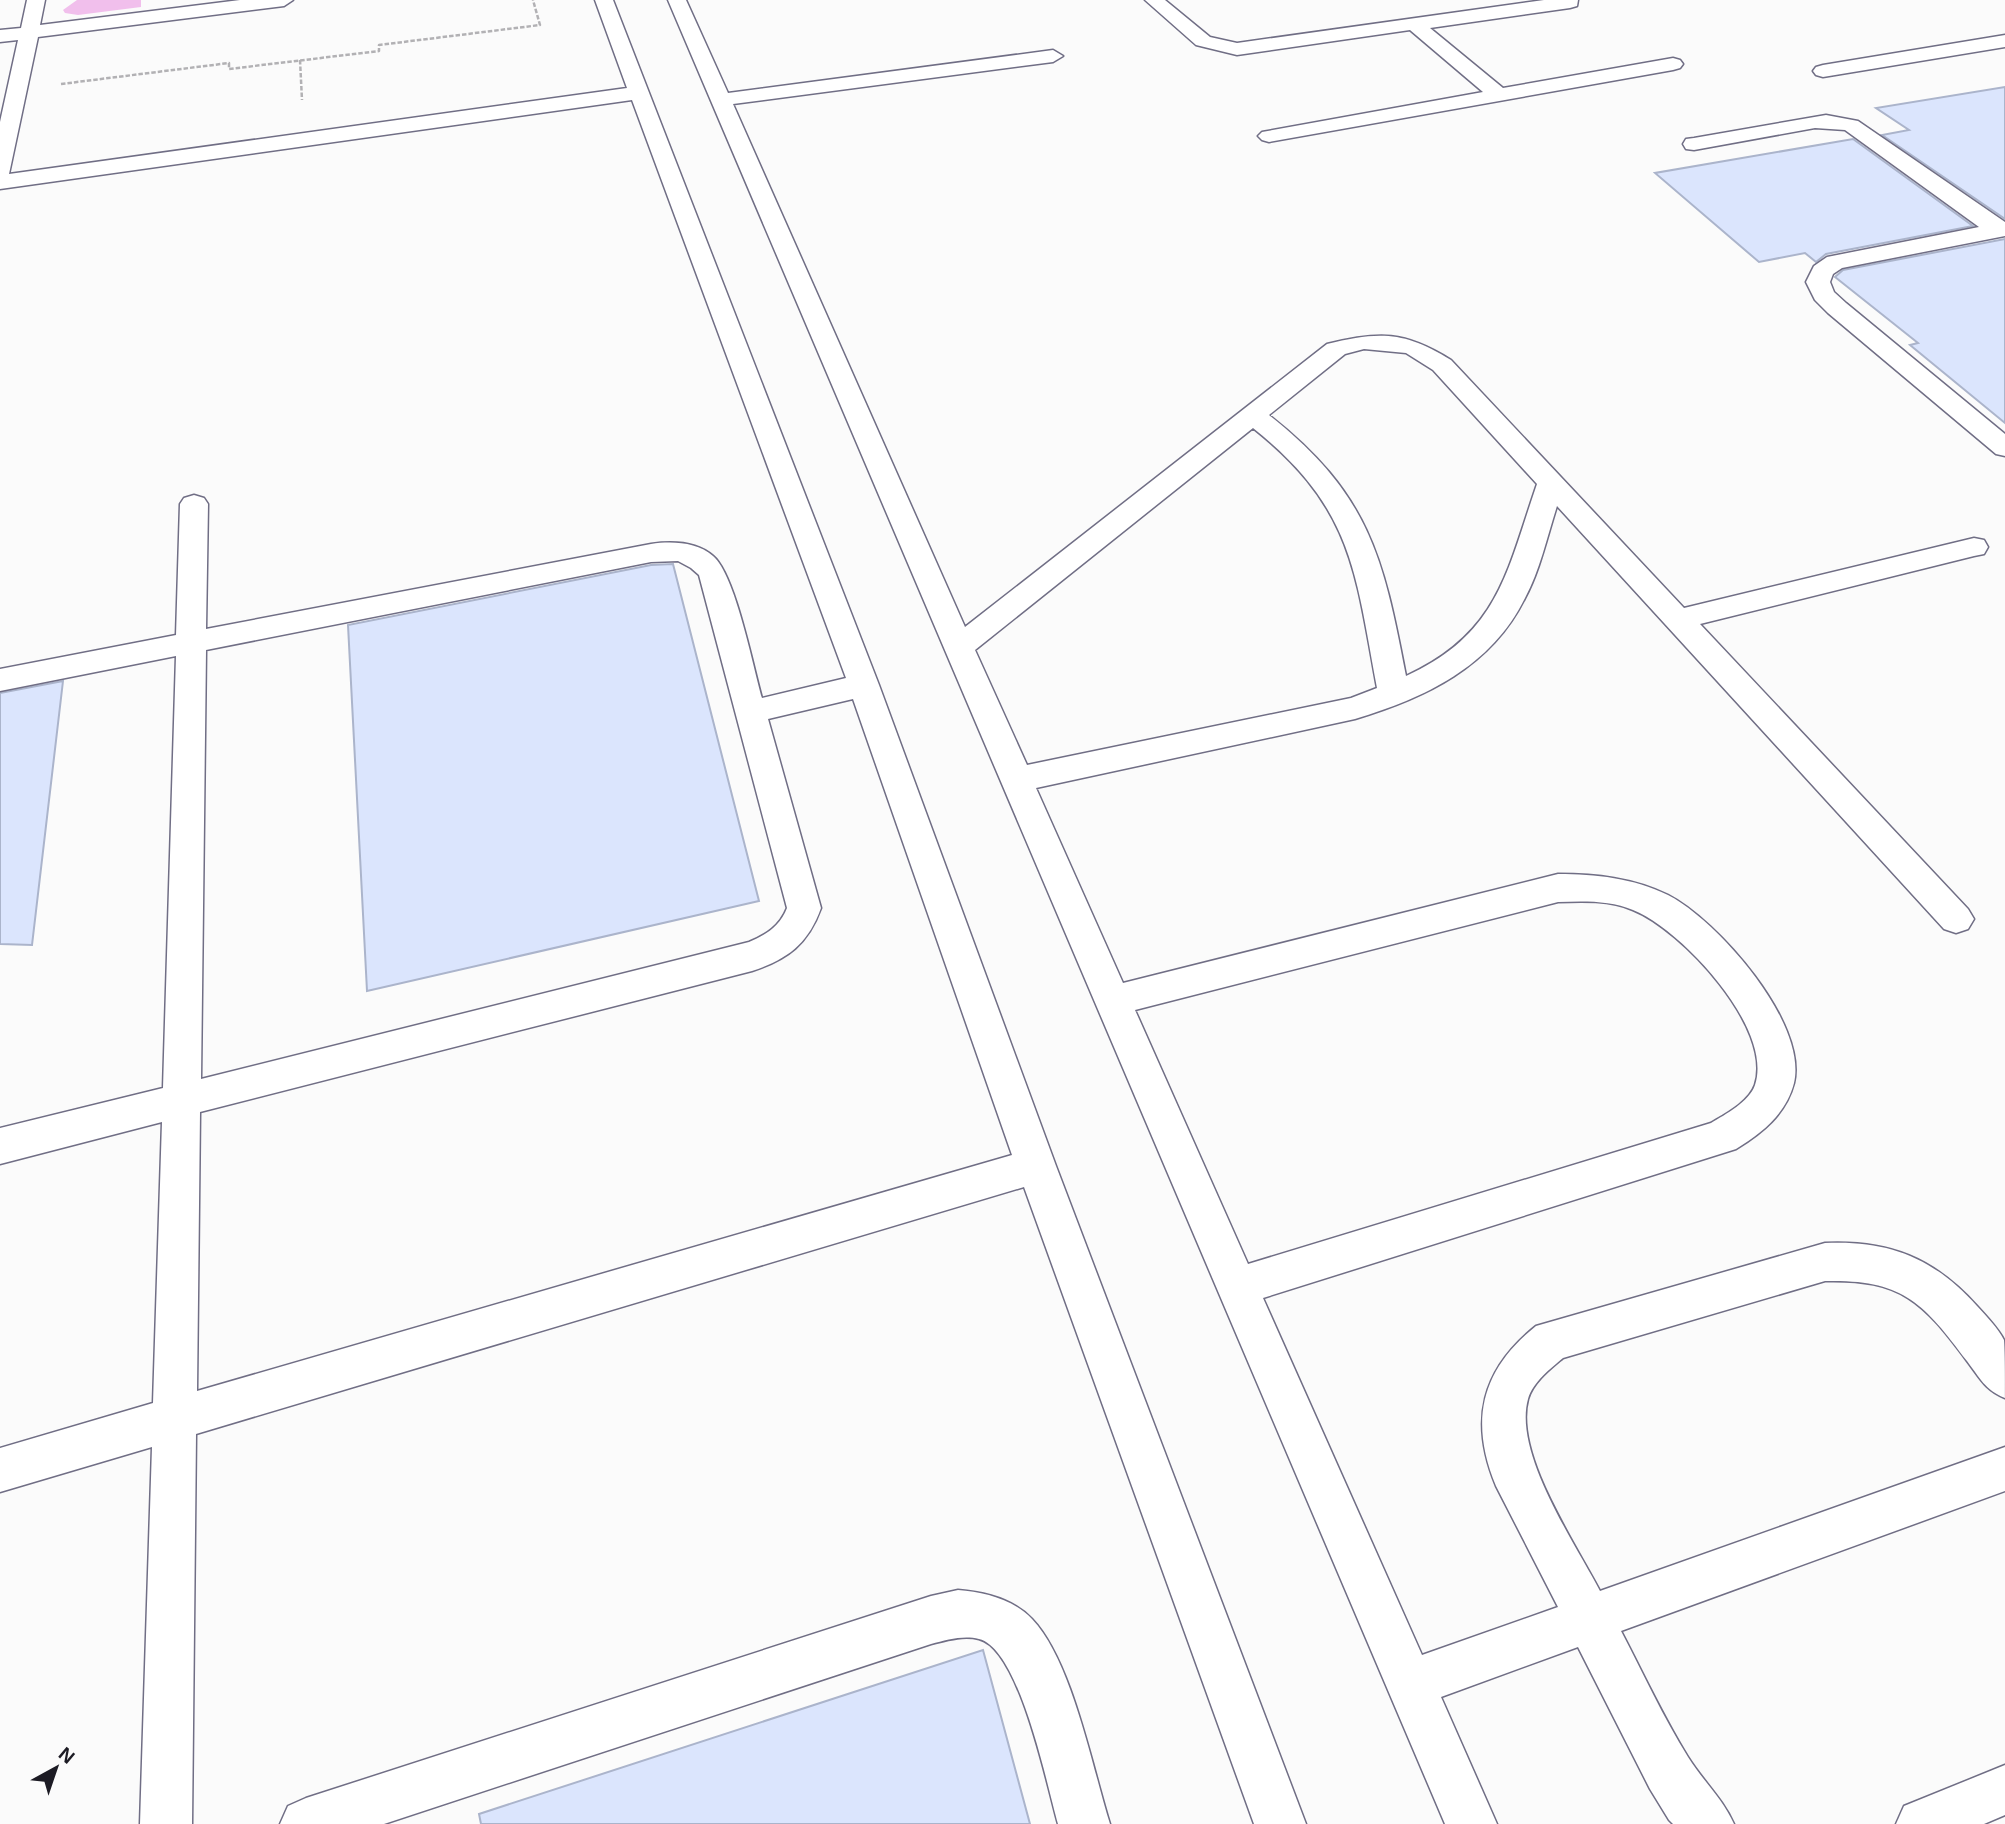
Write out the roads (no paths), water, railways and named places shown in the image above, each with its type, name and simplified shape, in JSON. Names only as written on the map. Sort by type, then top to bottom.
[{"type":"lane","points":[[0,172],[36,0]]},
{"type":"lane","points":[[0,36],[284,0]]},
{"type":"lane","points":[[604,0],[864,685],[1036,1166],[1280,1824]]},
{"type":"lane","points":[[677,0],[1471,1824]]},
{"type":"lane","points":[[1154,0],[1203,41],[1224,48],[1250,48],[1570,2]]},
{"type":"lane","points":[[1426,7],[1441,21]]},
{"type":"lane","points":[[1415,24],[1499,95]]},
{"type":"lane","points":[[1823,71],[2005,41]]},
{"type":"lane","points":[[720,100],[1053,56]]},
{"type":"lane","points":[[1269,136],[1673,64]]},
{"type":"lane","points":[[0,182],[638,93]]},
{"type":"lane","points":[[1694,144],[1815,122],[1851,125],[2002,230]]},
{"type":"lane","points":[[2002,230],[1835,262],[1822,271],[1818,282],[1823,295],[1837,308],[2005,448]]},
{"type":"lane","points":[[958,648],[1335,349],[1364,342],[1415,348],[1442,365],[1956,919]]},
{"type":"lane","points":[[1252,414],[1282,437],[1308,463],[1347,516],[1360,543],[1368,571],[1394,695]]},
{"type":"lane","points":[[1015,780],[1355,708],[1430,679],[1482,640],[1499,619],[1511,597],[1551,484]]},
{"type":"lane","points":[[166,1824],[194,503]]},
{"type":"lane","points":[[1679,619],[1974,547]]},
{"type":"lane","points":[[0,680],[668,550],[698,557],[708,565],[752,712],[804,908],[799,923],[788,938],[771,949],[0,1146]]},
{"type":"lane","points":[[752,712],[864,685]]},
{"type":"lane","points":[[1111,1001],[1558,888],[1590,887],[1623,892],[1656,905],[1686,924],[1710,948],[1750,998],[1771,1033],[1777,1060],[1775,1084],[1764,1107],[1747,1125],[1722,1137],[1236,1287]]},
{"type":"lane","points":[[0,1469],[1036,1166]]},
{"type":"lane","points":[[1708,1824],[1687,1802],[1668,1771],[1587,1620],[1512,1470],[1504,1440],[1503,1409],[1511,1382],[1527,1358],[1551,1341],[1825,1262],[1849,1259],[1876,1262],[1903,1271],[1931,1287],[1955,1310],[2005,1377]]},
{"type":"lane","points":[[1410,1684],[2005,1469]]},
{"type":"lane","points":[[306,1824],[931,1620],[959,1614],[986,1618],[1010,1632],[1031,1655],[1042,1683],[1084,1824]]},
{"type":"lane","points":[[1922,1824],[2005,1790]]}]
